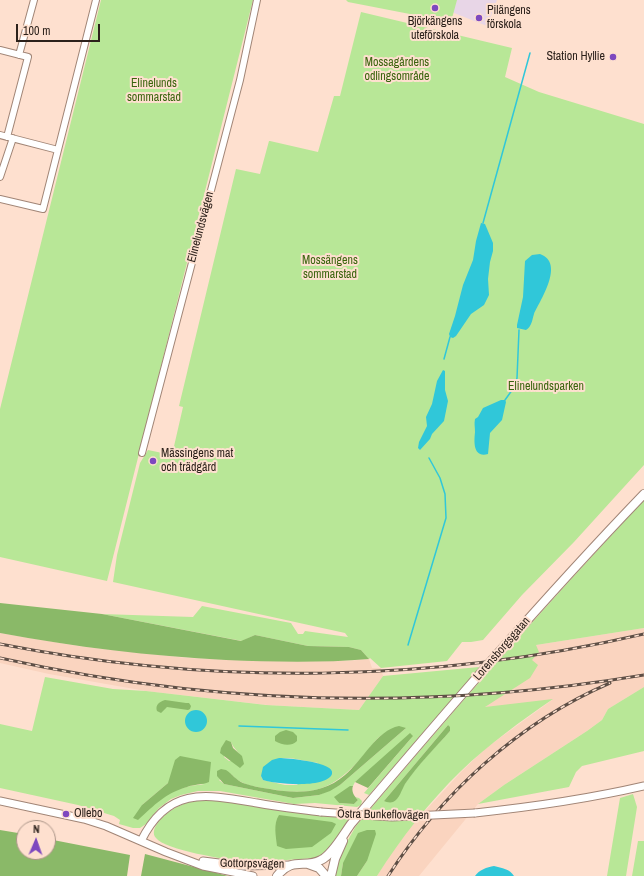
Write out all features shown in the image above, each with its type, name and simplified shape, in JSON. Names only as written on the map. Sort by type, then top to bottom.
[{"type":"main road","name":"Lorensborgsgatan","points":[[277,876],[281,871],[292,865],[319,862],[325,858],[364,808],[491,661],[562,581],[644,494]]},
{"type":"main road","name":"Lorensborgsgatan","points":[[331,876],[339,848],[364,808]]},
{"type":"main road","points":[[304,863],[319,868],[326,876]]},
{"type":"street","points":[[19,55],[34,0]]},
{"type":"street","points":[[0,199],[43,209],[96,0]]},
{"type":"street","name":"Elinelundsvägen","points":[[142,453],[240,80],[257,0]]},
{"type":"street","points":[[0,50],[28,57],[0,177]]},
{"type":"street","points":[[0,135],[58,150]]},
{"type":"street","name":"Östra Bunkeflovägen","points":[[141,841],[153,820],[163,811],[176,802],[199,796],[229,797],[279,807],[321,812],[392,817],[475,813],[533,807],[579,800],[644,786]]},
{"type":"street","name":"Gottorpsvägen","points":[[0,801],[84,819],[106,826],[203,866],[253,876]]},
{"type":"street","name":"Gottorpsvägen","points":[[166,852],[224,865],[292,865]]},
{"type":"shaded area","name":"Pilängens förskola","points":[[410,0],[497,0],[487,26],[444,9]]},
{"type":"shaded area","points":[[644,628],[644,687],[608,709],[602,720],[587,731],[504,785],[478,804],[419,876],[377,876],[393,850],[414,823],[461,772],[486,748],[552,700],[484,708],[532,660],[536,645]]},
{"type":"shaded area","points":[[0,633],[78,646],[187,658],[259,661],[347,661],[369,659],[372,668],[381,668],[383,676],[359,710],[267,705],[146,691],[49,674],[0,663]]},
{"type":"green space","name":"Elinelunds sommarstad","points":[[101,0],[253,0],[107,581],[0,557],[0,409]]},
{"type":"green space","points":[[346,0],[457,0],[451,22],[348,2]]},
{"type":"green space","points":[[361,12],[512,48],[505,77],[539,92],[644,124],[644,465],[574,542],[522,595],[483,640],[462,642],[447,661],[381,668],[370,658],[369,659],[361,650],[349,647],[308,646],[255,635],[242,641],[102,614],[193,617],[202,606],[291,623],[298,634],[303,634],[305,631],[348,637],[345,633],[113,582],[117,555],[140,463],[148,450],[172,455],[183,407],[179,406],[236,169],[260,174],[269,141],[318,152],[334,96],[340,96]]},
{"type":"green space","points":[[644,500],[644,628],[536,645],[539,652],[532,660],[538,665],[530,678],[485,707],[553,699],[494,742],[449,783],[416,821],[377,876],[357,876],[367,861],[343,863],[341,876],[334,876],[341,852],[356,826],[498,661]],"holes":[[[448,725],[450,731],[407,780],[397,798],[384,801]]]},
{"type":"green space","points":[[0,603],[102,614],[241,641],[255,635],[308,646],[349,647],[361,650],[369,659],[298,662],[226,660],[141,653],[56,643],[0,633]]},
{"type":"green space","points":[[479,667],[369,795],[364,793],[413,736],[355,782],[353,786],[335,797],[339,803],[354,804],[358,800],[355,797],[359,798],[362,801],[361,805],[357,807],[315,803],[294,804],[220,791],[198,791],[171,799],[159,808],[146,824],[140,828],[133,828],[119,824],[120,820],[114,816],[78,805],[0,788],[0,724],[32,731],[45,677],[113,689],[146,691],[266,705],[359,710],[383,676]],"holes":[[[406,728],[340,785],[319,795],[293,798],[224,784],[219,780],[231,774],[243,783],[264,788],[299,792],[323,788],[343,776],[353,767],[379,737],[388,732]],[[231,742],[242,760],[229,761],[224,757]],[[279,758],[290,758],[318,763],[297,785],[285,785],[263,780],[261,776]],[[168,783],[205,784],[179,789],[168,794],[157,802],[142,805]]]},
{"type":"green space","points":[[644,687],[644,751],[582,766],[576,772],[569,787],[478,804],[504,785],[587,731],[602,720],[608,709]]},
{"type":"green space","points":[[165,700],[189,703],[191,706],[188,710],[167,707],[161,713],[157,711],[158,704]]},
{"type":"green space","points":[[448,725],[450,727],[450,731],[410,777],[397,799],[392,802],[384,801]]},
{"type":"green space","points":[[399,726],[406,728],[340,785],[319,795],[293,798],[224,784],[217,776],[217,771],[221,769],[226,770],[241,782],[256,787],[290,792],[319,789],[328,786],[345,775],[384,733]]},
{"type":"green space","points":[[286,730],[293,732],[297,736],[297,741],[295,743],[286,745],[275,741],[275,736]]},
{"type":"green space","points":[[410,733],[413,736],[368,788],[355,782]]},
{"type":"green space","points":[[226,740],[231,742],[233,748],[242,756],[244,764],[240,768],[220,753]]},
{"type":"green space","points":[[180,756],[211,762],[209,782],[190,786],[172,793],[166,796],[138,820],[133,818],[142,805],[168,783],[175,760]]},
{"type":"green space","points":[[350,786],[353,786],[353,793],[358,800],[354,804],[339,803],[334,797]]},
{"type":"green space","points":[[633,794],[637,807],[626,876],[607,876],[620,798]]},
{"type":"green space","points":[[194,800],[228,801],[271,809],[349,819],[331,846],[316,858],[264,861],[235,860],[171,847],[156,838],[154,830],[162,818],[180,805]]},
{"type":"green space","points":[[279,815],[332,822],[336,824],[331,833],[312,847],[286,849],[277,846],[275,826]]},
{"type":"green space","points":[[0,830],[16,833],[16,860],[56,860],[56,841],[130,855],[127,876],[0,876]]},
{"type":"green space","points":[[367,830],[375,830],[376,834],[367,861],[357,876],[341,876],[343,863],[358,833]]},
{"type":"green space","points":[[638,841],[644,841],[644,876],[632,876]]},
{"type":"green space","points":[[145,854],[228,876],[141,876]]},
{"type":"water","points":[[481,223],[485,224],[493,243],[488,279],[489,295],[484,305],[471,314],[453,338],[450,337],[449,334],[463,285],[473,260]]},
{"type":"water","points":[[540,254],[547,259],[551,265],[549,282],[534,314],[530,327],[526,330],[517,328],[523,297],[525,261],[532,255]]},
{"type":"water","points":[[443,370],[445,371],[445,390],[448,401],[444,421],[420,450],[418,448],[419,442],[427,426],[426,417],[432,404],[437,381]]},
{"type":"water","points":[[501,400],[505,400],[506,402],[502,420],[490,433],[488,454],[480,454],[477,451],[474,440],[475,419],[478,417],[483,408]]},
{"type":"water","points":[[196,710],[204,713],[207,721],[204,729],[196,732],[188,729],[185,721],[188,713]]},
{"type":"water","points":[[279,758],[300,760],[327,766],[331,770],[332,774],[328,779],[311,784],[289,784],[263,780],[261,776],[263,767],[272,760]]},
{"type":"water","points":[[494,866],[508,870],[514,876],[475,876],[483,869]]},
{"type":"waterway","points":[[483,223],[530,53]]},
{"type":"waterway","points":[[505,400],[515,386],[517,378],[519,330]]},
{"type":"waterway","points":[[444,359],[450,337]]},
{"type":"waterway","points":[[408,645],[446,518],[445,494],[440,478],[429,458]]},
{"type":"waterway","points":[[239,726],[348,730]]},
{"type":"railway","points":[[0,644],[80,658],[161,667],[241,672],[322,673],[403,670],[484,662],[564,650],[644,634]]},
{"type":"railway","points":[[0,658],[80,674],[161,686],[241,694],[321,698],[402,698],[482,694],[563,687],[644,675]]},
{"type":"railway","points":[[388,876],[432,817],[485,763],[544,718],[577,699],[610,683]]},
{"type":"place","name":"Björkängens uteförskola","points":[[435,8]]},
{"type":"place","name":"Pilängens förskola","points":[[479,18]]},
{"type":"place","name":"Station Hyllie","points":[[613,57]]},
{"type":"place","name":"Mässingens mat och trädgård","points":[[153,461]]},
{"type":"place","name":"Ollebo","points":[[66,814]]},
{"type":"park label","name":"Mossagårdens odlingsområde","points":[[397,70]]},
{"type":"park label","name":"Mossängens sommarstad","points":[[330,268]]},
{"type":"park label","name":"Elinelundsparken","points":[[546,387]]}]
